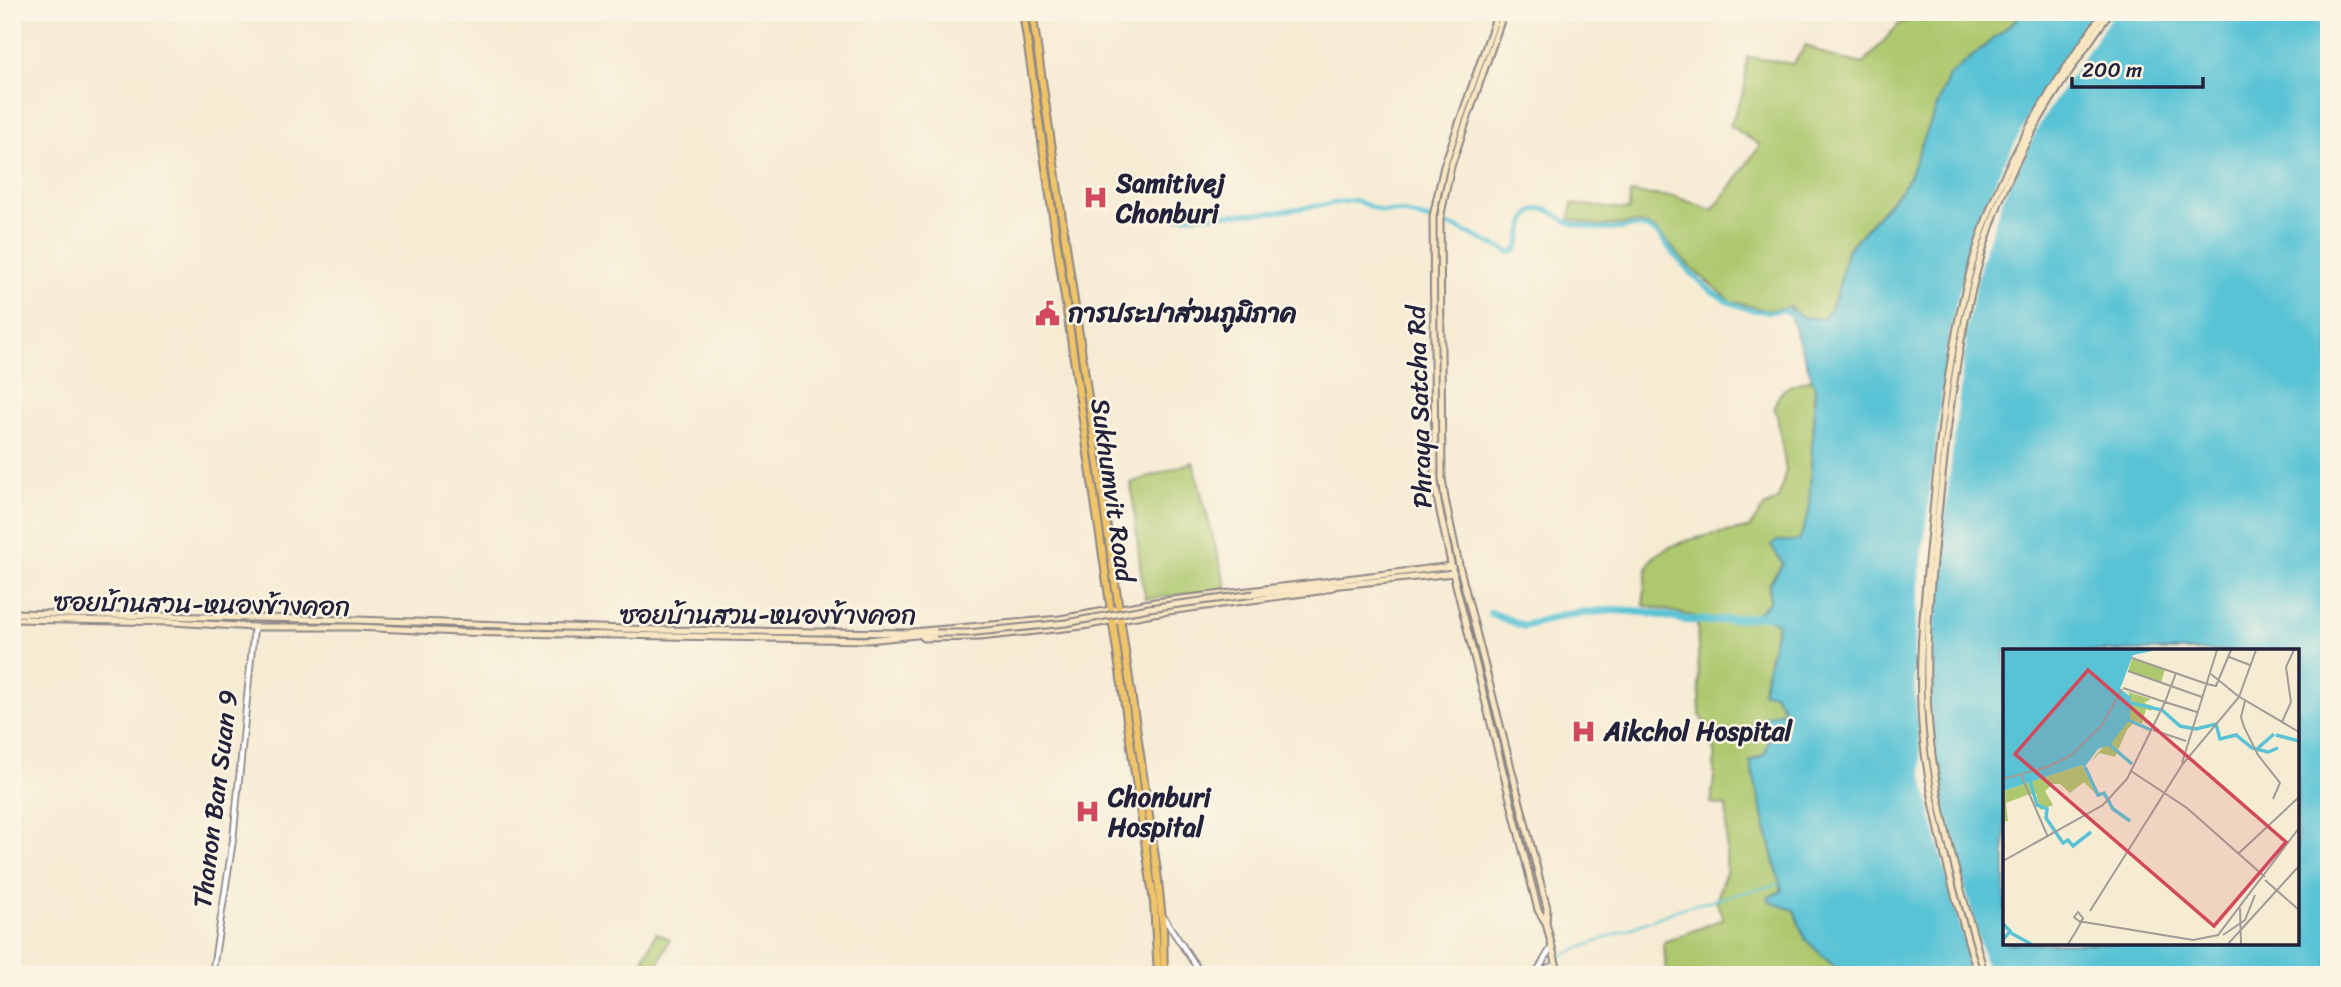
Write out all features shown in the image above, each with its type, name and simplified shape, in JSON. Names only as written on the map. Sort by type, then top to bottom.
[{"type":"main road","name":"Sukhumvit Road","points":[[1023,12],[1162,914],[1164,975]]},
{"type":"main road","name":"Sukhumvit Road","points":[[1032,12],[1115,609]]},
{"type":"main road","name":"Phraya Satcha Rd","points":[[1498,12],[1444,166],[1433,216],[1437,230],[1442,478],[1455,565],[1453,573],[1538,910],[1546,923],[1559,975]]},
{"type":"main road","name":"Phraya Satcha Rd","points":[[1437,230],[1451,166],[1504,12]]},
{"type":"main road","points":[[1978,975],[1962,922],[1935,808],[1923,738],[1921,701],[1921,622],[1950,365],[1972,261],[2000,186],[2045,98],[2104,12]]},
{"type":"main road","points":[[1985,975],[1941,808],[1927,701],[1927,624],[1944,450],[1966,309],[1990,227],[2026,143],[2049,101],[2110,12]]},
{"type":"main road","points":[[895,635],[980,637],[1068,627],[1319,591],[1332,584],[1455,565]]},
{"type":"main road","name":"Phraya Satcha Rd","points":[[1455,565],[1461,572],[1517,788],[1547,908],[1546,923]]},
{"type":"main road","points":[[895,635],[1067,618],[1115,609],[1332,584],[1461,572]]},
{"type":"main road","name":"ซอยบ้านสวน-หนองข้างคอก","points":[[12,612],[895,635],[967,633],[1066,623],[1149,608],[1332,584]]},
{"type":"main road","points":[[254,627],[255,618]]},
{"type":"main road","points":[[1067,618],[1068,627]]},
{"type":"main road","name":"ซอยบ้านสวน-หนองข้างคอก","points":[[12,619],[868,640],[895,635]]},
{"type":"main road","name":"Sukhumvit Road","points":[[1117,620],[1154,903],[1158,975]]},
{"type":"main road","points":[[498,632],[499,624]]},
{"type":"main road","points":[[1475,660],[1483,658]]},
{"type":"main road","points":[[1492,728],[1501,727]]},
{"type":"main road","points":[[1507,787],[1517,788]]},
{"type":"main road","points":[[1538,910],[1547,908]]},
{"type":"street","name":"Thanon Ban Suan 9","points":[[212,975],[233,840],[254,627]]},
{"type":"street","points":[[1162,914],[1202,975]]},
{"type":"street","points":[[1537,971],[1552,946]]},
{"type":"street","points":[[1526,975],[1556,965]]},
{"type":"green space","points":[[1916,12],[2020,12],[2017,19],[1949,76],[1906,184],[1847,250],[1837,295],[1824,319],[1802,317],[1789,307],[1765,310],[1731,301],[1692,269],[1654,228],[1641,223],[1600,226],[1570,219],[1572,204],[1629,210],[1630,193],[1676,197],[1712,210],[1760,145],[1730,126],[1745,88],[1747,57],[1793,64],[1806,45],[1829,56],[1863,64],[1899,24],[1912,19]]},
{"type":"green space","points":[[1812,379],[1815,387],[1809,512],[1799,542],[1777,541],[1783,564],[1772,578],[1769,588],[1771,610],[1778,622],[1762,693],[1774,693],[1785,710],[1763,722],[1770,736],[1765,754],[1750,762],[1782,891],[1769,897],[1794,910],[1805,939],[1843,975],[1666,975],[1664,942],[1723,919],[1717,903],[1726,873],[1727,806],[1711,804],[1714,758],[1711,736],[1700,715],[1697,617],[1643,605],[1648,566],[1654,557],[1677,544],[1749,528],[1764,507],[1778,500],[1786,470],[1774,407],[1784,390]]},
{"type":"green space","points":[[1193,462],[1227,590],[1146,599],[1131,483]]},
{"type":"green space","points":[[656,933],[670,939],[653,975],[636,975]]},
{"type":"water","points":[[2020,12],[2329,12],[2329,975],[1843,975],[1805,939],[1794,910],[1769,902],[1769,897],[1782,891],[1750,762],[1765,754],[1770,736],[1763,722],[1764,717],[1785,710],[1774,693],[1762,693],[1778,623],[1758,613],[1770,601],[1770,583],[1783,564],[1771,545],[1777,541],[1799,541],[1809,512],[1815,387],[1789,307],[1802,317],[1824,319],[1837,295],[1847,250],[1906,184],[1949,76],[2017,19]]},
{"type":"pier","points":[[2098,12],[2114,12],[2040,123],[2005,193],[1982,259],[1963,340],[1966,341],[1935,593],[1928,694],[1941,798],[1988,975],[1974,975],[1934,828],[1922,771],[1915,697],[1914,647],[1919,584],[1946,359],[1965,269],[1997,177],[2035,105]]},
{"type":"waterway","points":[[1177,217],[1276,212],[1355,200],[1381,211],[1402,212],[1457,228],[1511,253],[1517,250],[1530,214],[1543,209],[1570,223],[1594,228],[1638,227],[1653,231],[1700,282],[1725,300],[1753,310],[1784,310],[1791,315]]},
{"type":"waterway","points":[[1491,613],[1524,626],[1563,615],[1613,610],[1709,621],[1776,615]]},
{"type":"waterway","points":[[1560,956],[1685,907],[1779,884]]},
{"type":"place","name":"Samitivej Chonburi","points":[[1096,198]]},
{"type":"place","name":"การประปาส่วนภูมิภาค","points":[[1048,313]]},
{"type":"place","name":"Aikchol Hospital","points":[[1584,731]]},
{"type":"place","name":"Chonburi Hospital","points":[[1088,812]]}]
